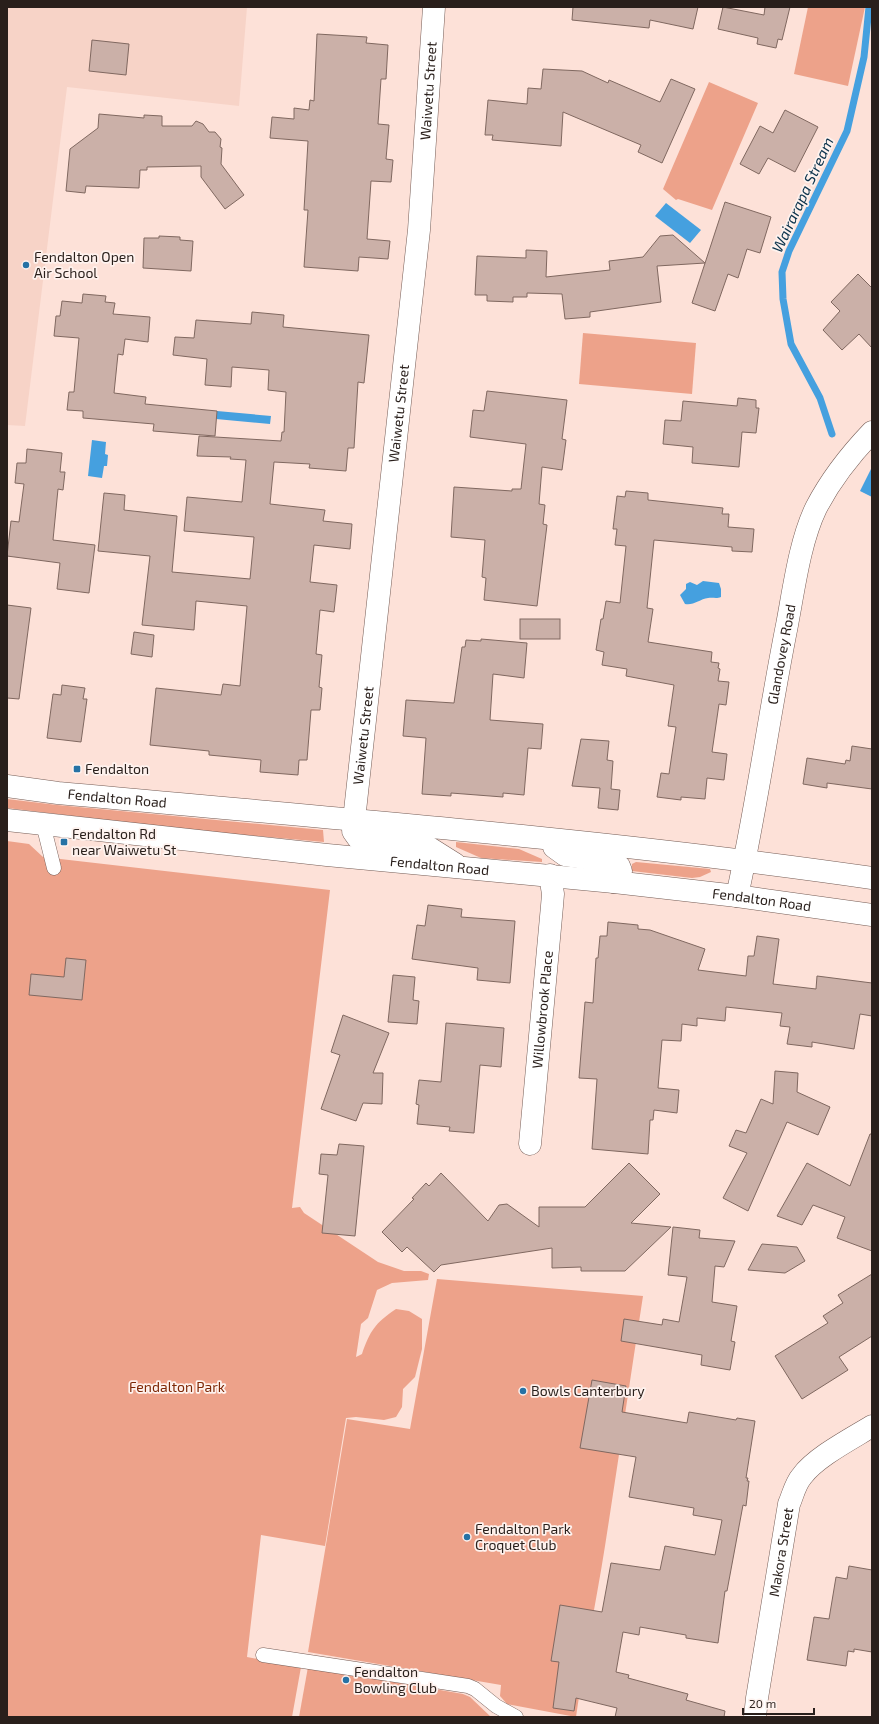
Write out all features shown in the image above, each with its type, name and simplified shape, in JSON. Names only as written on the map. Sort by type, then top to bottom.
[{"type":"main road","name":"Waiwetu Street","points":[[434,7],[419,230],[353,831],[358,838],[428,847],[459,867]]},
{"type":"main road","name":"Glandovey Road","points":[[737,896],[745,860],[774,689],[797,571],[805,541],[816,508],[835,476],[850,455],[872,432]]},
{"type":"main road","name":"Fendalton Road","points":[[7,786],[58,793],[543,838],[745,860],[872,878]]},
{"type":"main road","name":"Fendalton Road","points":[[7,820],[327,855],[614,882],[737,896],[872,915]]},
{"type":"main road","points":[[543,838],[565,855],[614,862],[619,866],[621,871],[619,877],[614,882]]},
{"type":"main road","name":"Willowbrook Place","points":[[530,1144],[553,894],[550,875]]},
{"type":"main road","name":"Makora Street","points":[[755,1717],[789,1504],[794,1489],[801,1477],[811,1465],[872,1426]]},
{"type":"lane","points":[[43,824],[54,868]]},
{"type":"lane","points":[[263,1655],[468,1686],[475,1689],[496,1706],[516,1717]]},
{"type":"shaded area","name":"Fendalton Open Air School","points":[[7,7],[247,7],[239,106],[67,87],[25,426],[7,425]]},
{"type":"green space","points":[[808,7],[865,7],[848,86],[794,74]]},
{"type":"green space","points":[[709,82],[758,103],[712,210],[678,199],[676,200],[663,189]]},
{"type":"green space","points":[[583,333],[696,343],[692,394],[579,384]]},
{"type":"green space","points":[[7,799],[323,830],[324,842],[189,830],[7,808]]},
{"type":"green space","name":"Fendalton Park","points":[[7,841],[29,844],[43,857],[330,890],[292,1208],[300,1207],[304,1213],[378,1262],[404,1271],[421,1271],[429,1274],[428,1280],[392,1283],[377,1290],[368,1318],[361,1324],[356,1357],[362,1354],[371,1333],[378,1323],[396,1309],[409,1311],[422,1319],[422,1349],[415,1377],[403,1389],[402,1407],[396,1417],[384,1420],[356,1417],[346,1418],[325,1546],[261,1535],[247,1657],[301,1667],[292,1717],[7,1717]]},
{"type":"green space","points":[[456,842],[519,849],[542,859],[542,862],[481,858],[456,847]]},
{"type":"green space","points":[[636,862],[710,869],[711,872],[700,877],[692,878],[632,871],[632,864]]},
{"type":"green space","name":"Fendalton Park Croquet Club","points":[[437,1279],[643,1296],[605,1546],[576,1717],[507,1704],[500,1696],[501,1685],[308,1652],[347,1419],[410,1429]]},
{"type":"green space","name":"Fendalton Bowling Club","points":[[308,1667],[463,1694],[470,1697],[491,1717],[299,1717]]},
{"type":"water","points":[[666,203],[701,230],[690,243],[655,216]]},
{"type":"water","points":[[217,411],[271,416],[270,424],[216,419]]},
{"type":"water","points":[[92,440],[106,442],[105,454],[108,455],[107,466],[104,466],[102,478],[88,476]]},
{"type":"water","points":[[871,469],[872,470],[872,497],[860,491]]},
{"type":"water","points":[[703,581],[719,583],[721,597],[708,598],[691,604],[685,604],[680,595],[686,589],[686,584],[690,582],[697,585]]},
{"type":"building","points":[[573,7],[698,7],[693,29],[650,20],[649,28],[572,20]]},
{"type":"building","points":[[723,7],[764,15],[765,7],[790,7],[782,40],[778,39],[776,48],[757,44],[758,38],[718,29]]},
{"type":"building","points":[[317,34],[367,37],[366,43],[388,45],[386,79],[381,79],[378,124],[389,125],[386,159],[393,160],[391,182],[371,181],[367,239],[390,241],[388,259],[359,257],[358,271],[304,267],[308,210],[304,210],[308,141],[270,138],[272,117],[294,119],[294,108],[309,110],[310,100],[314,101]]},
{"type":"building","points":[[92,40],[129,44],[126,75],[89,71]]},
{"type":"building","points":[[543,69],[582,71],[608,83],[609,80],[660,102],[671,79],[695,89],[662,163],[638,152],[641,145],[563,112],[561,146],[492,140],[493,135],[485,135],[488,100],[527,104],[528,88],[541,89]]},
{"type":"building","points":[[785,110],[818,127],[795,172],[768,158],[759,174],[740,164],[760,126],[773,133]]},
{"type":"building","points":[[99,114],[144,118],[144,115],[162,116],[162,126],[192,126],[196,121],[203,124],[209,132],[215,132],[221,139],[221,164],[244,195],[225,209],[201,177],[201,166],[147,167],[147,170],[140,170],[139,188],[86,186],[85,193],[66,191],[70,149],[98,128]]},
{"type":"building","points":[[725,202],[771,217],[760,253],[747,249],[738,278],[728,274],[715,311],[692,303]]},
{"type":"building","points":[[673,235],[705,263],[657,266],[661,302],[590,312],[590,317],[565,319],[562,294],[527,293],[527,297],[513,297],[513,302],[487,301],[487,295],[475,295],[477,256],[526,258],[526,250],[547,251],[546,277],[610,270],[609,261],[643,257],[660,236]]},
{"type":"building","points":[[159,236],[180,237],[180,240],[193,241],[191,271],[143,268],[144,238],[159,238]]},
{"type":"building","points":[[858,274],[872,288],[872,348],[859,334],[842,350],[823,330],[840,311],[831,302]]},
{"type":"building","points":[[83,294],[106,296],[105,302],[115,303],[113,314],[150,317],[148,342],[125,339],[123,355],[118,354],[114,393],[146,397],[145,404],[217,411],[215,436],[153,431],[154,424],[83,418],[83,411],[67,410],[69,392],[74,392],[79,338],[54,336],[56,316],[60,316],[62,301],[82,303]]},
{"type":"building","points":[[252,312],[284,315],[283,327],[369,335],[364,383],[358,382],[354,448],[348,448],[346,471],[309,468],[310,464],[274,462],[270,504],[325,510],[323,521],[352,524],[350,549],[314,545],[310,582],[337,585],[334,612],[320,610],[316,654],[322,655],[319,687],[322,688],[320,710],[311,710],[307,760],[299,760],[298,775],[260,772],[261,760],[209,755],[209,751],[150,745],[156,688],[221,695],[223,684],[240,686],[247,606],[196,601],[194,630],[142,625],[150,556],[98,551],[104,493],[125,495],[124,510],[177,516],[172,572],[250,579],[254,537],[184,531],[187,497],[242,502],[246,460],[230,459],[231,457],[197,456],[199,436],[281,441],[282,432],[284,432],[286,392],[268,390],[269,370],[232,367],[231,387],[205,385],[207,359],[173,355],[175,337],[194,338],[196,320],[251,324]]},
{"type":"building","points":[[487,391],[567,400],[562,439],[566,440],[562,470],[542,467],[539,504],[545,505],[543,524],[547,525],[537,606],[484,600],[486,578],[482,577],[485,540],[451,537],[454,487],[512,491],[512,489],[521,489],[526,444],[470,437],[473,410],[484,411]]},
{"type":"building","points":[[738,398],[756,400],[756,408],[759,408],[756,433],[742,432],[739,467],[692,463],[693,447],[663,444],[665,420],[681,421],[683,401],[737,406]]},
{"type":"building","points":[[27,449],[62,453],[60,472],[65,472],[63,490],[58,489],[53,540],[95,545],[89,593],[57,589],[60,563],[7,556],[11,521],[19,522],[24,484],[15,483],[17,463],[26,463]]},
{"type":"building","points":[[626,491],[648,493],[648,500],[723,508],[722,514],[729,514],[728,527],[754,529],[752,552],[732,551],[732,547],[654,540],[647,608],[653,609],[648,642],[712,652],[711,662],[719,663],[718,668],[720,669],[718,681],[729,682],[726,705],[719,704],[712,752],[727,754],[724,780],[707,778],[705,799],[681,797],[681,800],[657,797],[661,773],[669,774],[676,727],[668,726],[674,685],[626,676],[627,669],[602,665],[604,652],[596,650],[601,619],[603,619],[606,601],[620,603],[626,546],[615,545],[617,529],[613,529],[617,496],[625,497]]},
{"type":"building","points":[[7,605],[31,608],[19,699],[7,698]]},
{"type":"building","points":[[520,619],[560,619],[560,639],[520,639]]},
{"type":"building","points":[[134,632],[154,635],[152,657],[131,654]]},
{"type":"building","points":[[481,639],[527,643],[524,678],[493,674],[490,720],[543,724],[541,749],[528,748],[524,795],[503,793],[503,797],[451,793],[451,796],[422,794],[426,738],[403,736],[406,700],[454,703],[462,647],[465,647],[466,640],[481,641]]},
{"type":"building","points":[[62,685],[85,688],[83,699],[87,699],[81,742],[47,738],[53,694],[61,695]]},
{"type":"building","points":[[581,739],[609,741],[607,760],[613,761],[611,789],[620,790],[618,810],[598,808],[600,788],[572,786]]},
{"type":"building","points":[[852,746],[872,749],[872,789],[827,783],[827,788],[803,784],[807,758],[845,764],[846,760],[850,761]]},
{"type":"building","points":[[428,905],[462,909],[461,917],[515,921],[510,983],[477,980],[478,968],[412,959],[417,925],[425,926]]},
{"type":"building","points":[[608,922],[638,925],[638,929],[650,930],[705,949],[698,970],[746,976],[748,956],[754,956],[757,936],[779,939],[773,984],[816,989],[817,976],[872,983],[872,1016],[860,1014],[854,1049],[812,1042],[812,1047],[787,1044],[790,1027],[780,1026],[782,1013],[726,1007],[725,1021],[697,1018],[697,1026],[682,1024],[681,1041],[662,1040],[658,1088],[679,1090],[677,1113],[654,1110],[653,1120],[650,1120],[648,1154],[592,1149],[597,1079],[579,1078],[585,1002],[593,1003],[596,958],[598,958],[600,936],[607,936]]},
{"type":"building","points":[[66,958],[86,960],[82,1000],[29,995],[31,974],[64,977]]},
{"type":"building","points":[[393,975],[415,977],[413,1000],[419,1001],[417,1024],[388,1022]]},
{"type":"building","points":[[343,1015],[389,1033],[373,1073],[383,1073],[382,1104],[363,1103],[356,1121],[321,1109],[340,1055],[331,1052]]},
{"type":"building","points":[[446,1023],[504,1028],[501,1067],[480,1065],[474,1133],[449,1131],[450,1127],[417,1124],[419,1105],[416,1104],[419,1080],[441,1082]]},
{"type":"building","points":[[775,1071],[798,1073],[797,1092],[830,1107],[818,1135],[787,1122],[748,1211],[723,1198],[747,1153],[729,1146],[736,1130],[746,1133],[761,1099],[773,1104]]},
{"type":"building","points":[[870,1134],[872,1134],[872,1251],[837,1238],[845,1217],[813,1205],[802,1225],[777,1216],[807,1163],[850,1186]]},
{"type":"building","points":[[339,1144],[364,1146],[355,1236],[322,1233],[328,1175],[319,1174],[321,1154],[337,1155]]},
{"type":"building","points":[[629,1163],[660,1194],[631,1223],[671,1227],[625,1271],[581,1271],[581,1267],[552,1268],[552,1248],[441,1265],[434,1272],[407,1247],[402,1252],[382,1232],[414,1199],[412,1198],[426,1183],[429,1186],[441,1173],[488,1221],[499,1205],[507,1204],[539,1227],[539,1207],[585,1207]]},
{"type":"building","points":[[673,1227],[700,1230],[699,1238],[735,1241],[724,1267],[715,1266],[712,1302],[737,1306],[731,1341],[735,1342],[730,1370],[701,1365],[702,1355],[621,1341],[624,1319],[662,1325],[663,1319],[679,1322],[687,1277],[668,1275]]},
{"type":"building","points":[[762,1244],[797,1247],[805,1261],[785,1273],[748,1270]]},
{"type":"building","points":[[872,1274],[872,1336],[839,1357],[848,1370],[802,1399],[775,1356],[828,1323],[823,1316],[843,1303],[838,1295]]},
{"type":"building","points":[[592,1380],[626,1386],[622,1412],[687,1423],[689,1412],[736,1420],[737,1418],[755,1421],[746,1478],[748,1478],[747,1481],[749,1481],[746,1506],[743,1505],[727,1591],[725,1591],[718,1643],[686,1638],[686,1635],[640,1627],[639,1635],[623,1632],[616,1672],[629,1675],[628,1678],[688,1694],[686,1700],[725,1711],[724,1717],[615,1717],[617,1708],[576,1698],[574,1711],[553,1708],[559,1662],[551,1661],[560,1605],[602,1612],[611,1563],[660,1570],[665,1546],[715,1555],[722,1520],[693,1515],[694,1508],[629,1497],[636,1457],[580,1448]]},
{"type":"building","points":[[849,1566],[872,1570],[872,1652],[854,1649],[854,1652],[848,1651],[846,1666],[807,1660],[814,1617],[829,1619],[836,1577],[847,1579]]},
{"type":"waterway","name":"Wairarapa Stream","points":[[832,434],[820,398],[791,344],[783,299],[782,272],[789,251],[847,131],[864,57],[869,7]]},
{"type":"place","name":"Fendalton Open Air School","points":[[26,265]]},
{"type":"place","name":"Fendalton","points":[[77,769]]},
{"type":"place","name":"Fendalton Rd near Waiwetu St","points":[[64,842]]},
{"type":"place","name":"Bowls Canterbury","points":[[523,1391]]},
{"type":"place","name":"Fendalton Park Croquet Club","points":[[467,1537]]},
{"type":"place","name":"Fendalton Bowling Club","points":[[346,1680]]}]
